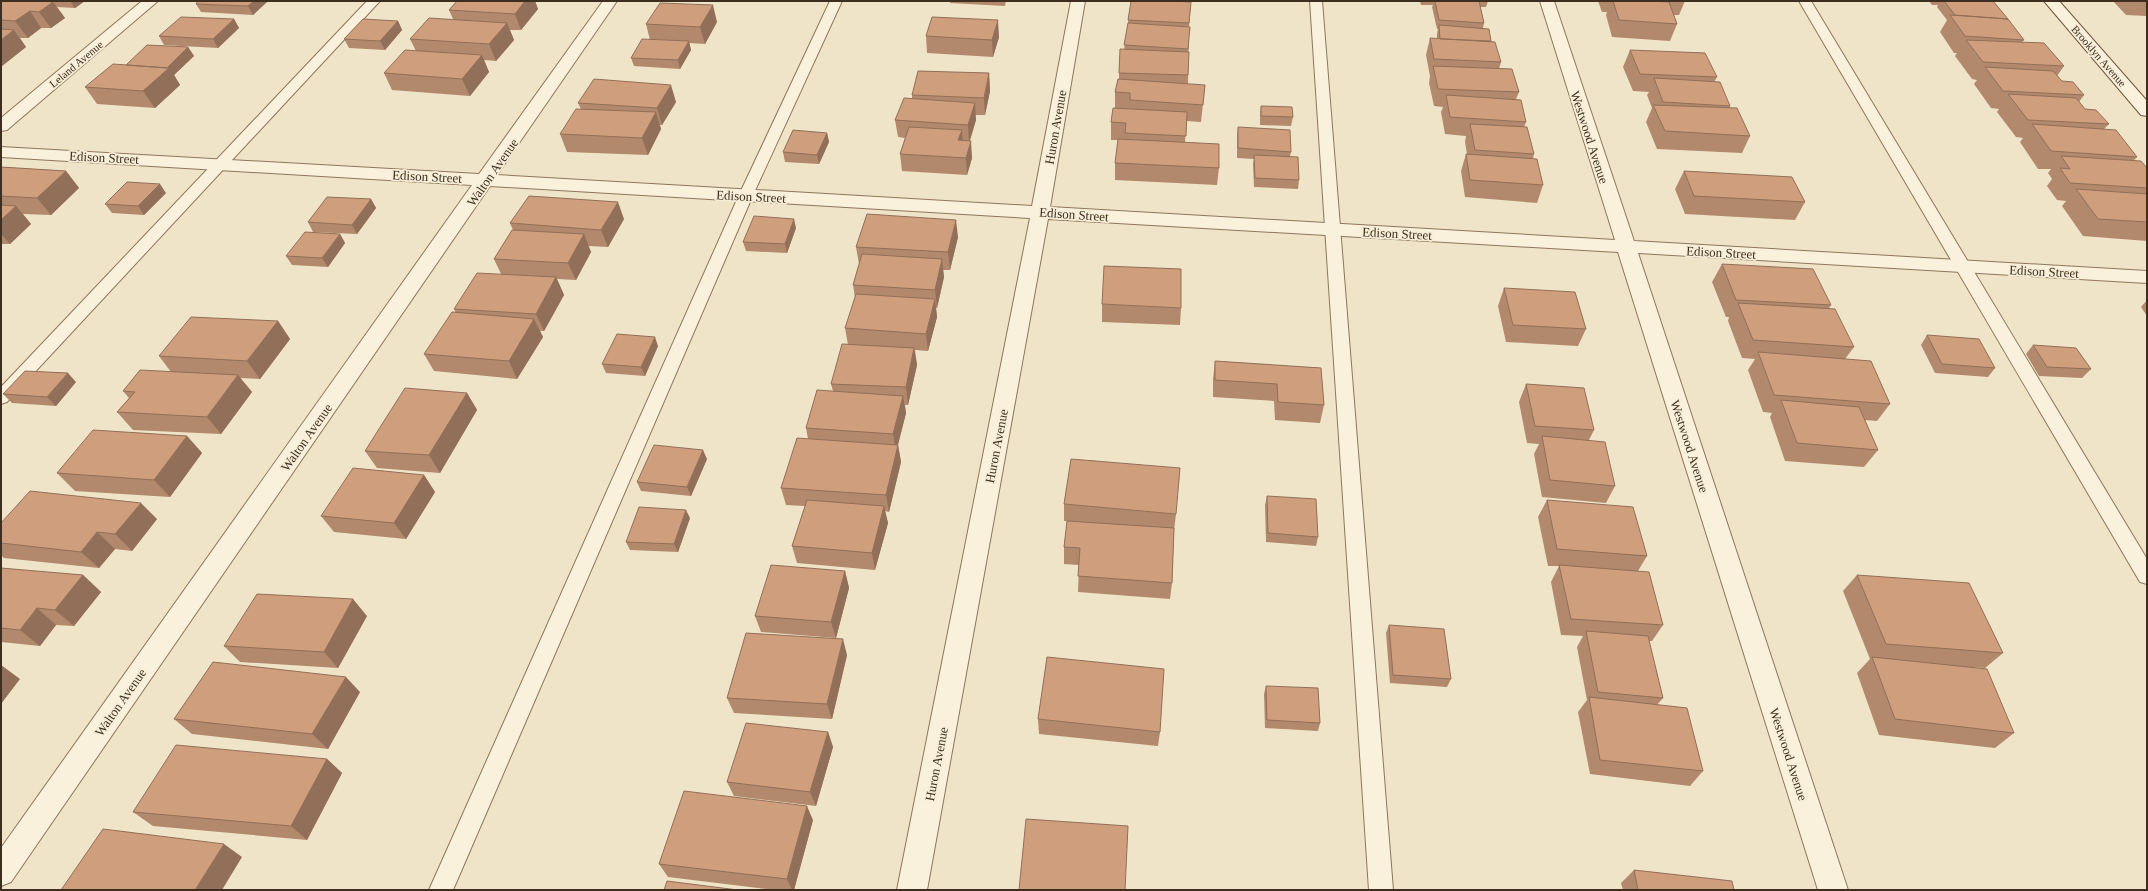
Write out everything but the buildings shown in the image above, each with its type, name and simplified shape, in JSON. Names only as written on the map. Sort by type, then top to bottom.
[{"type":"street","name":"Leland Avenue","points":[[1,126],[151,1]]},
{"type":"street","name":"Walton Avenue","points":[[1,872],[610,1]]},
{"type":"street","name":"Huron Avenue","points":[[912,890],[1040,212],[1078,1]]},
{"type":"street","name":"Westwood Avenue","points":[[1546,1],[1833,890]]},
{"type":"street","name":"Brooklyn Avenue","points":[[2052,1],[2147,111]]},
{"type":"street","name":"Edison Street","points":[[1,152],[222,163],[1333,230],[2147,277]]},
{"type":"lane","points":[[1,398],[374,1]]},
{"type":"lane","points":[[441,890],[746,195],[836,1]]},
{"type":"lane","points":[[1316,1],[1381,890]]},
{"type":"lane","points":[[1805,1],[2147,576]]}]
